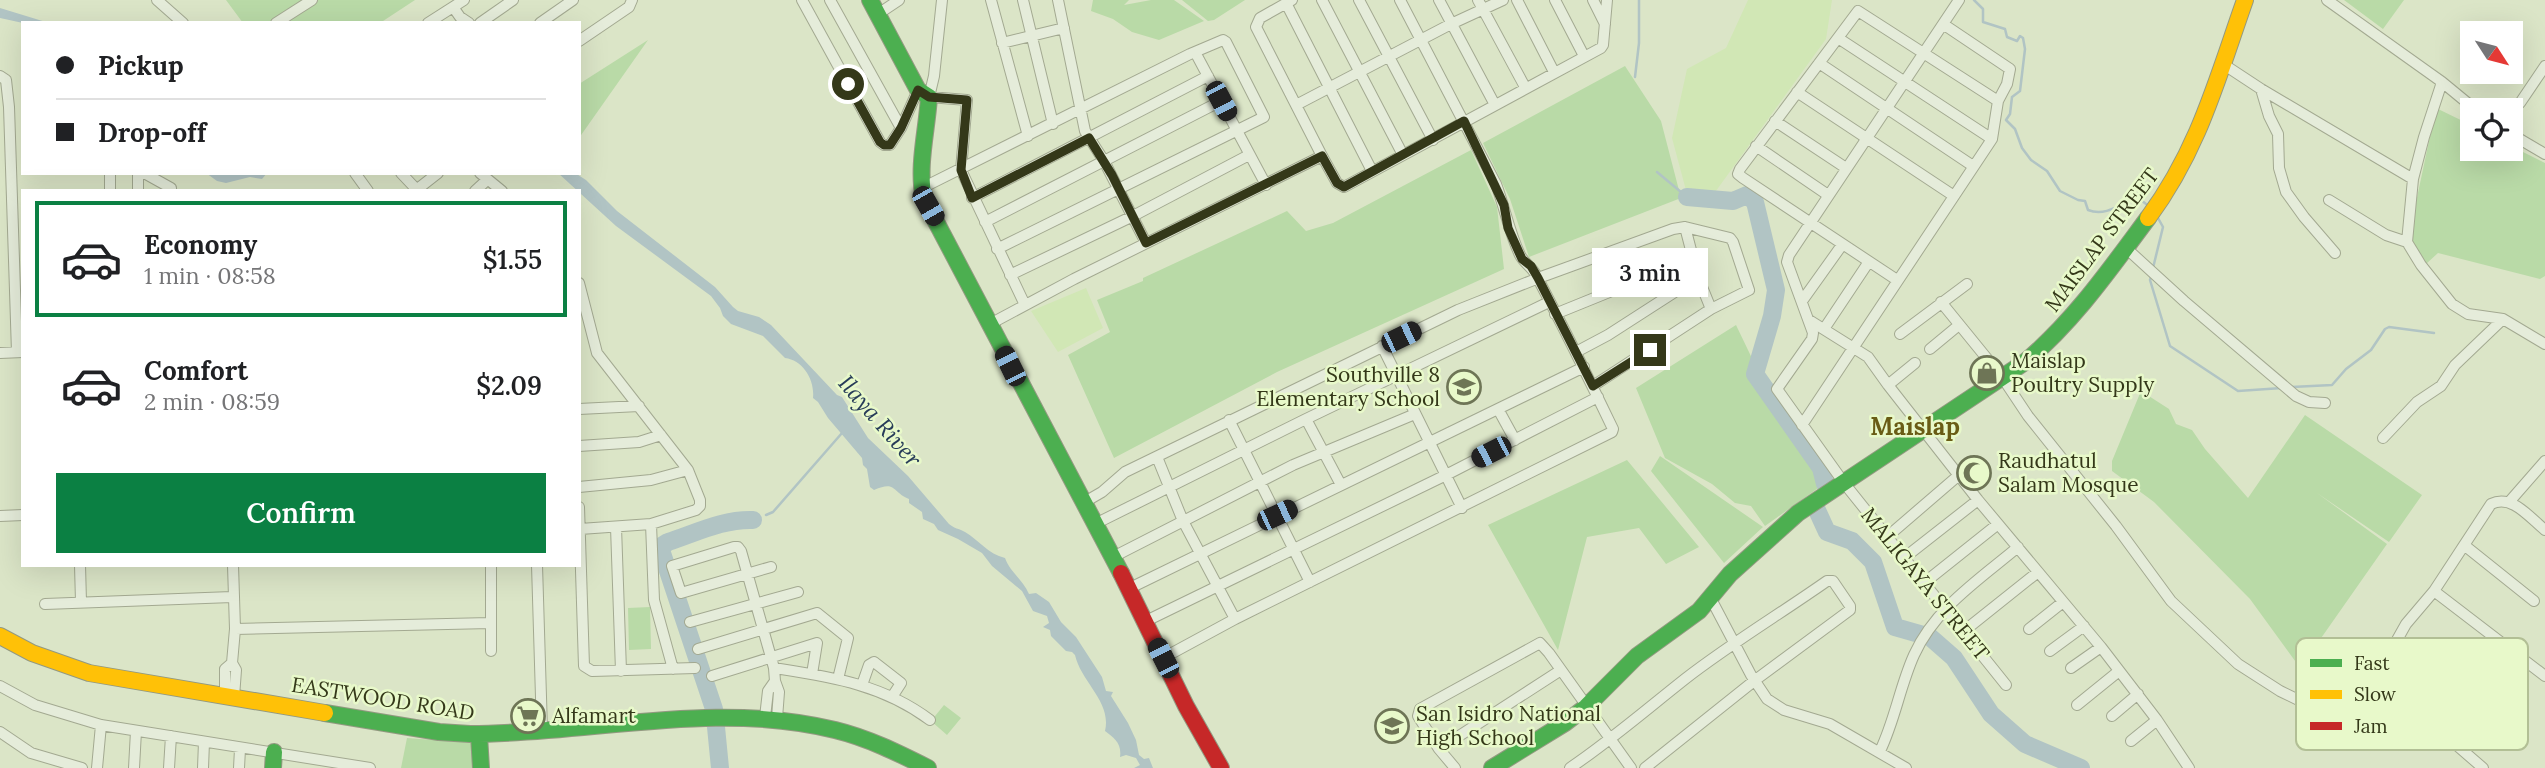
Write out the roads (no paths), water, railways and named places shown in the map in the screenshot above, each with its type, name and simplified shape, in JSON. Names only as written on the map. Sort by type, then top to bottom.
[{"type":"main road","name":"MAISLAP STREET","points":[[1492,768],[1586,707],[1626,665],[1699,611],[1730,574],[1780,527],[2002,377],[2040,350],[2059,331],[2126,248],[2187,158],[2208,108],[2245,0]]},
{"type":"main road","points":[[874,7],[923,94],[920,189],[1113,557],[1186,706],[1221,768]]},
{"type":"main road","name":"EASTWOOD ROAD","points":[[0,636],[32,653],[89,673],[439,732],[483,736],[703,717],[771,717],[849,733],[895,750],[928,768]]},
{"type":"main road","points":[[481,768],[483,736]]},
{"type":"main road","points":[[483,736],[491,768]]},
{"type":"street","points":[[157,0],[181,21]]},
{"type":"street","points":[[279,21],[312,0]]},
{"type":"street","points":[[431,21],[464,0]]},
{"type":"street","points":[[483,21],[513,0]]},
{"type":"street","points":[[543,21],[573,0]]},
{"type":"street","points":[[581,40],[629,7],[632,0]]},
{"type":"street","points":[[802,0],[884,145],[890,145],[934,76],[942,0]]},
{"type":"street","points":[[830,0],[901,128]]},
{"type":"street","points":[[874,7],[899,0]]},
{"type":"street","points":[[991,0],[1028,136]]},
{"type":"street","points":[[1023,0],[1053,124]]},
{"type":"street","points":[[1058,0],[1080,110],[1089,138],[1104,161],[1146,243]]},
{"type":"street","points":[[1322,0],[1403,155]]},
{"type":"street","points":[[1359,0],[1433,140]]},
{"type":"street","points":[[1163,658],[1310,582],[1610,435],[1613,429],[1538,278],[1531,266],[1522,259],[1508,228],[1504,205],[1464,121],[1400,0]]},
{"type":"street","points":[[1439,0],[1495,105]]},
{"type":"street","points":[[1298,104],[1451,24],[1480,5],[1503,0]]},
{"type":"street","points":[[1517,0],[1555,72]]},
{"type":"street","points":[[1555,0],[1584,56]]},
{"type":"street","points":[[1593,0],[1605,24]]},
{"type":"street","points":[[1372,171],[1289,1],[1260,18],[1256,27],[1298,104],[1322,156],[1340,186],[1344,187],[1603,47],[1607,0]]},
{"type":"street","points":[[1959,0],[1795,245],[1787,262],[1810,320],[1868,357],[1978,500],[2138,694],[2189,768]]},
{"type":"street","points":[[2327,0],[2461,98]]},
{"type":"street","points":[[1480,5],[1525,87]]},
{"type":"street","points":[[453,7],[466,21]]},
{"type":"street","points":[[1897,280],[1738,174],[1756,146],[1858,11],[1998,101]]},
{"type":"street","points":[[1802,425],[1992,139],[1998,101],[2007,84],[2010,69],[1942,24]]},
{"type":"street","points":[[1002,43],[1064,28]]},
{"type":"street","points":[[1838,38],[1992,139]]},
{"type":"street","points":[[920,189],[1195,52],[1223,40],[1229,45],[1264,117],[997,249]]},
{"type":"street","points":[[1195,52],[1266,185]]},
{"type":"street","points":[[837,65],[858,53]]},
{"type":"street","points":[[1819,62],[1973,166]]},
{"type":"street","points":[[2223,64],[2413,179]]},
{"type":"street","points":[[2523,99],[2545,66]]},
{"type":"street","points":[[0,76],[6,79],[9,107],[20,352],[0,353]]},
{"type":"street","points":[[972,198],[1208,76]]},
{"type":"street","points":[[2442,82],[2413,179],[2407,242],[2421,265],[2452,304],[2468,314],[2503,319],[2545,344]]},
{"type":"street","points":[[2262,89],[2269,116],[2278,134],[2279,169],[2286,192],[2336,253]]},
{"type":"street","points":[[1797,92],[1954,196]]},
{"type":"street","points":[[923,94],[967,100],[961,170],[1025,305]]},
{"type":"street","points":[[985,222],[1221,101]]},
{"type":"street","points":[[1775,121],[1846,168]]},
{"type":"street","points":[[2523,141],[2545,154]]},
{"type":"street","points":[[1756,146],[1828,195]]},
{"type":"street","points":[[1010,275],[1133,216],[1250,155]]},
{"type":"street","points":[[990,324],[1322,156]]},
{"type":"street","points":[[148,175],[171,189]]},
{"type":"street","points":[[403,175],[416,189]]},
{"type":"street","points":[[418,189],[436,175]]},
{"type":"street","points":[[483,176],[499,189]]},
{"type":"street","points":[[2329,200],[2386,235],[2407,242]]},
{"type":"street","points":[[1685,227],[1698,277],[1712,309]]},
{"type":"street","points":[[1083,503],[1102,492],[1125,472],[1458,310],[1673,229],[1685,227],[1730,238],[1749,290],[1712,309],[1593,386]]},
{"type":"street","points":[[1802,301],[1842,244]]},
{"type":"street","points":[[2126,248],[2296,396],[2309,402],[2325,403]]},
{"type":"street","points":[[1555,314],[1693,258]]},
{"type":"street","points":[[1824,329],[1868,262]]},
{"type":"street","points":[[1576,352],[1608,335],[1698,277]]},
{"type":"street","points":[[1900,334],[1967,284]]},
{"type":"street","points":[[581,291],[597,353],[688,470],[700,500],[700,506],[696,510],[651,524],[581,529]]},
{"type":"street","points":[[1095,524],[1549,302]]},
{"type":"street","points":[[1941,302],[2002,377],[2028,416],[2116,526],[2171,601],[2238,664],[2296,699]]},
{"type":"street","points":[[2383,438],[2417,402],[2441,386],[2455,365],[2503,319]]},
{"type":"street","name":"MALIGAYA STREET","points":[[1810,320],[1812,339],[1777,389],[1844,483],[2006,685]]},
{"type":"street","points":[[1930,349],[1959,325]]},
{"type":"street","points":[[1382,346],[1462,508]]},
{"type":"street","points":[[1888,385],[1915,363]]},
{"type":"street","points":[[1128,589],[1584,367]]},
{"type":"street","points":[[1144,622],[1444,476],[1598,397]]},
{"type":"street","points":[[581,409],[639,406]]},
{"type":"street","points":[[1498,409],[1515,440]]},
{"type":"street","points":[[1113,557],[1301,461],[1415,414]]},
{"type":"street","points":[[1306,419],[1341,485]]},
{"type":"street","points":[[1228,420],[1310,582]]},
{"type":"street","points":[[581,446],[639,442],[661,435]]},
{"type":"street","points":[[1157,457],[1183,521],[1236,619]]},
{"type":"street","points":[[2510,501],[2545,461]]},
{"type":"street","points":[[581,487],[651,480],[688,470]]},
{"type":"street","points":[[1887,537],[1959,475]]},
{"type":"street","points":[[1904,558],[1978,500]]},
{"type":"street","points":[[2398,638],[2406,624],[2434,591],[2491,504],[2500,500],[2510,501],[2545,530]]},
{"type":"street","points":[[0,516],[21,515]]},
{"type":"street","points":[[651,524],[654,600],[673,669]]},
{"type":"street","points":[[1924,583],[1998,524]]},
{"type":"street","points":[[616,527],[621,671]]},
{"type":"street","points":[[2464,545],[2533,601]]},
{"type":"street","points":[[771,567],[747,574],[681,593],[672,566],[738,547],[741,551],[747,574],[754,603],[772,663],[775,681],[768,691],[771,717]]},
{"type":"street","points":[[1880,751],[1891,728],[1914,656],[1924,637],[1946,608],[2018,547]]},
{"type":"street","points":[[581,563],[584,666],[592,671],[695,668]]},
{"type":"street","points":[[80,567],[81,602]]},
{"type":"street","points":[[230,696],[236,670],[232,663],[235,629],[233,567]]},
{"type":"street","points":[[491,567],[491,651]]},
{"type":"street","points":[[537,567],[542,730]]},
{"type":"street","points":[[1964,631],[2038,572]]},
{"type":"street","points":[[1570,768],[1611,740],[1734,643],[1830,580],[1850,606],[1846,613],[1754,681],[1645,768]]},
{"type":"street","points":[[2434,591],[2495,638]]},
{"type":"street","points":[[690,622],[798,592]]},
{"type":"street","points":[[45,604],[233,597]]},
{"type":"street","points":[[1710,597],[1754,681],[1767,699],[1784,710],[1830,724],[1906,768]]},
{"type":"street","points":[[2029,629],[2063,602]]},
{"type":"street","points":[[698,649],[811,614],[821,615],[848,638],[838,679]]},
{"type":"street","points":[[235,629],[491,623]]},
{"type":"street","points":[[2050,651],[2084,626]]},
{"type":"street","points":[[712,676],[772,663],[817,643],[812,674]]},
{"type":"street","points":[[1455,768],[1438,749],[1418,716],[1420,709],[1536,643],[1544,646],[1631,768]]},
{"type":"street","points":[[2071,668],[2101,647]]},
{"type":"street","points":[[862,685],[869,665],[874,662],[901,683],[892,697]]},
{"type":"street","points":[[772,663],[862,685],[909,704],[930,720]]},
{"type":"street","points":[[2528,663],[2545,676]]},
{"type":"street","points":[[1438,749],[1561,670]]},
{"type":"street","points":[[2077,705],[2119,671]]},
{"type":"street","points":[[0,686],[35,705],[101,725],[240,749],[273,760],[370,768]]},
{"type":"street","points":[[2112,716],[2138,694]]},
{"type":"street","points":[[2131,741],[2157,720]]},
{"type":"street","points":[[97,768],[101,725]]},
{"type":"street","points":[[134,768],[136,731]]},
{"type":"street","points":[[0,732],[32,752],[82,768]]},
{"type":"street","points":[[169,768],[171,736]]},
{"type":"street","points":[[203,768],[204,742]]},
{"type":"street","points":[[239,768],[240,749]]},
{"type":"street","points":[[2462,750],[2483,768]]},
{"type":"waterway","points":[[1635,77],[1639,43],[1639,0]]},
{"type":"waterway","points":[[1974,0],[1983,9],[1983,22],[2005,29],[2007,37],[2017,41],[2020,36],[2023,38],[2025,49],[2020,91],[2012,97],[2010,114],[2006,120],[2015,129],[2022,148],[2031,160],[2047,171],[2060,191],[2085,201],[2088,210],[2107,211],[2137,197],[2150,207]]},
{"type":"waterway","points":[[1657,172],[1687,197]]},
{"type":"waterway","points":[[1687,197],[1733,201],[1747,195],[1755,202],[1776,290],[1772,316],[1755,374],[1821,468],[1825,484]]},
{"type":"waterway","points":[[2153,268],[2163,227],[2158,218]]},
{"type":"waterway","points":[[2152,274],[2150,280],[2170,346],[2238,391],[2282,388]]},
{"type":"waterway","points":[[2292,387],[2332,385],[2346,369],[2371,350],[2389,327],[2434,333]]},
{"type":"waterway","points":[[766,515],[773,512],[842,433]]},
{"type":"waterway","points":[[1816,508],[1827,532],[1852,541],[1873,562],[1895,627],[1930,637],[1954,658],[1991,714],[2025,744],[2081,768]]},
{"type":"waterway","points":[[714,709],[660,547],[720,524],[753,520]]},
{"type":"waterway","points":[[716,727],[720,768]]},
{"type":"place","name":"Maislap Poultry Supply","points":[[1987,373]]},
{"type":"place","name":"Southville 8 Elementary School","points":[[1464,387]]},
{"type":"place","name":"Raudhatul Salam Mosque","points":[[1974,473]]},
{"type":"place","name":"Alfamart","points":[[528,716]]},
{"type":"place","name":"San Isidro National High School","points":[[1392,726]]},
{"type":"district","name":"Maislap","points":[[1915,427]]},
{"type":"water label","name":"Ilaya River","points":[[880,421]]}]
